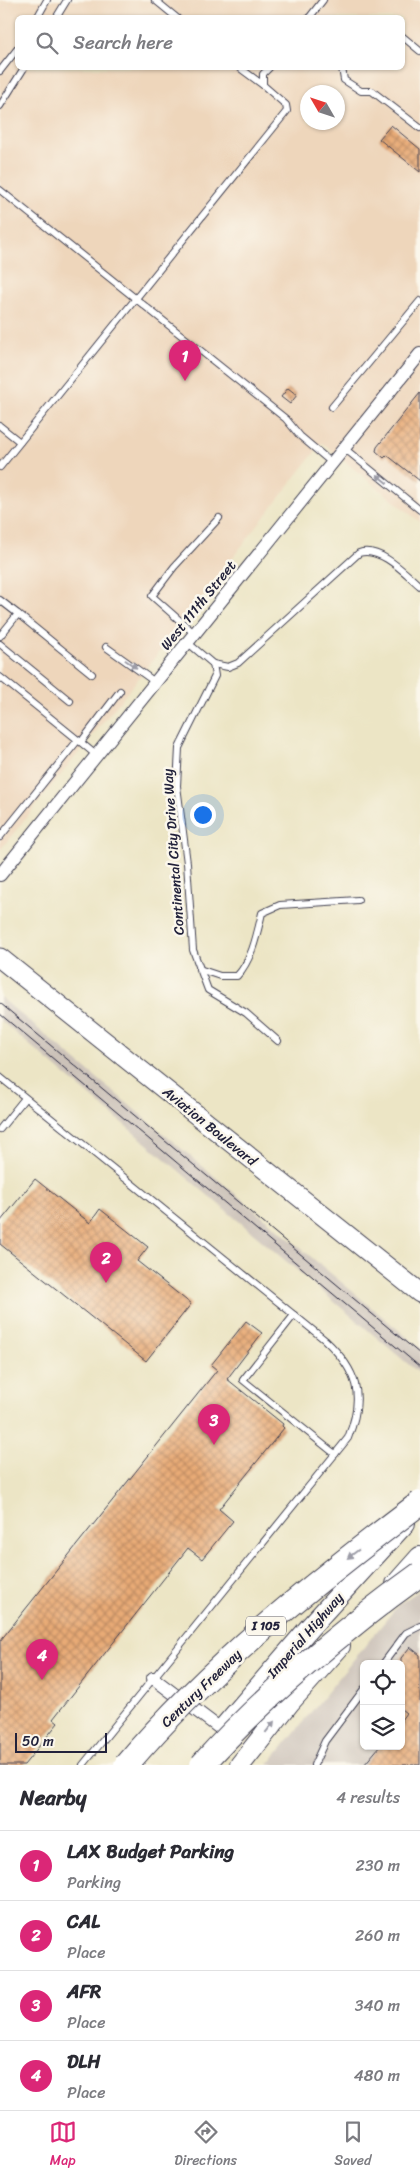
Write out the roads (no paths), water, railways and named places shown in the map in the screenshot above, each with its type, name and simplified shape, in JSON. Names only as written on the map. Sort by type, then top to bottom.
[{"type":"highway","name":"Century Freeway","points":[[126,1765],[191,1696],[276,1616],[420,1505]]},
{"type":"highway","points":[[202,1765],[304,1668],[345,1632],[420,1574]]},
{"type":"main road","name":"Aviation Boulevard","points":[[0,958],[420,1293]]},
{"type":"main road","name":"Imperial Highway","points":[[192,1765],[420,1505]]},
{"type":"main road","points":[[246,1761],[290,1702],[420,1557]]},
{"type":"main road","points":[[246,1761],[247,1731],[336,1614],[350,1594],[357,1576]]},
{"type":"street","name":"West 111th Street","points":[[0,875],[420,354]]},
{"type":"street","points":[[153,1678],[222,1730]]},
{"type":"lane","points":[[39,15],[47,0]]},
{"type":"lane","points":[[58,15],[67,0]]},
{"type":"lane","points":[[154,0],[173,15]]},
{"type":"lane","points":[[311,15],[323,0]]},
{"type":"lane","points":[[405,38],[420,51]]},
{"type":"lane","points":[[0,71],[15,52]]},
{"type":"lane","points":[[0,106],[23,70]]},
{"type":"lane","points":[[0,467],[287,111],[286,105],[243,70]]},
{"type":"lane","points":[[263,85],[264,74],[267,70]]},
{"type":"lane","points":[[342,70],[344,80],[361,91],[372,91],[420,128]]},
{"type":"lane","points":[[0,190],[286,419],[300,436],[332,463]]},
{"type":"lane","points":[[332,407],[420,301]]},
{"type":"lane","points":[[0,426],[20,442]]},
{"type":"lane","points":[[344,448],[420,510]]},
{"type":"lane","points":[[219,518],[174,567],[152,596],[213,664],[228,667],[238,663],[359,553],[372,552],[382,557],[420,586]]},
{"type":"lane","points":[[0,600],[92,674]]},
{"type":"lane","points":[[0,636],[18,614]]},
{"type":"lane","points":[[0,644],[70,702]]},
{"type":"lane","points":[[106,647],[155,682]]},
{"type":"lane","name":"Continental City Drive Way","points":[[213,664],[215,676],[179,748],[177,786],[193,950],[208,990],[246,1013],[278,1041]]},
{"type":"lane","points":[[0,677],[96,755]]},
{"type":"lane","points":[[0,837],[120,691]]},
{"type":"lane","points":[[200,969],[220,976],[236,976],[243,969],[256,939],[262,912],[280,905],[358,900]]},
{"type":"lane","points":[[0,1077],[339,1353],[347,1363],[357,1389],[357,1407],[354,1424],[348,1438],[83,1765]]},
{"type":"lane","points":[[0,1129],[25,1098]]},
{"type":"lane","points":[[294,1315],[243,1380],[335,1454]]},
{"type":"lane","points":[[386,1660],[406,1633],[420,1626]]},
{"type":"lane","points":[[314,1765],[324,1741],[360,1694]]},
{"type":"tram line","points":[[0,1003],[420,1354]]},
{"type":"tram line","points":[[0,1014],[420,1367]]},
{"type":"place","name":"LAX Budget Parking","points":[[185,381]]},
{"type":"place","name":"CAL","points":[[106,1283]]},
{"type":"place","name":"AFR","points":[[214,1445]]},
{"type":"place","name":"DLH","points":[[42,1680]]}]
